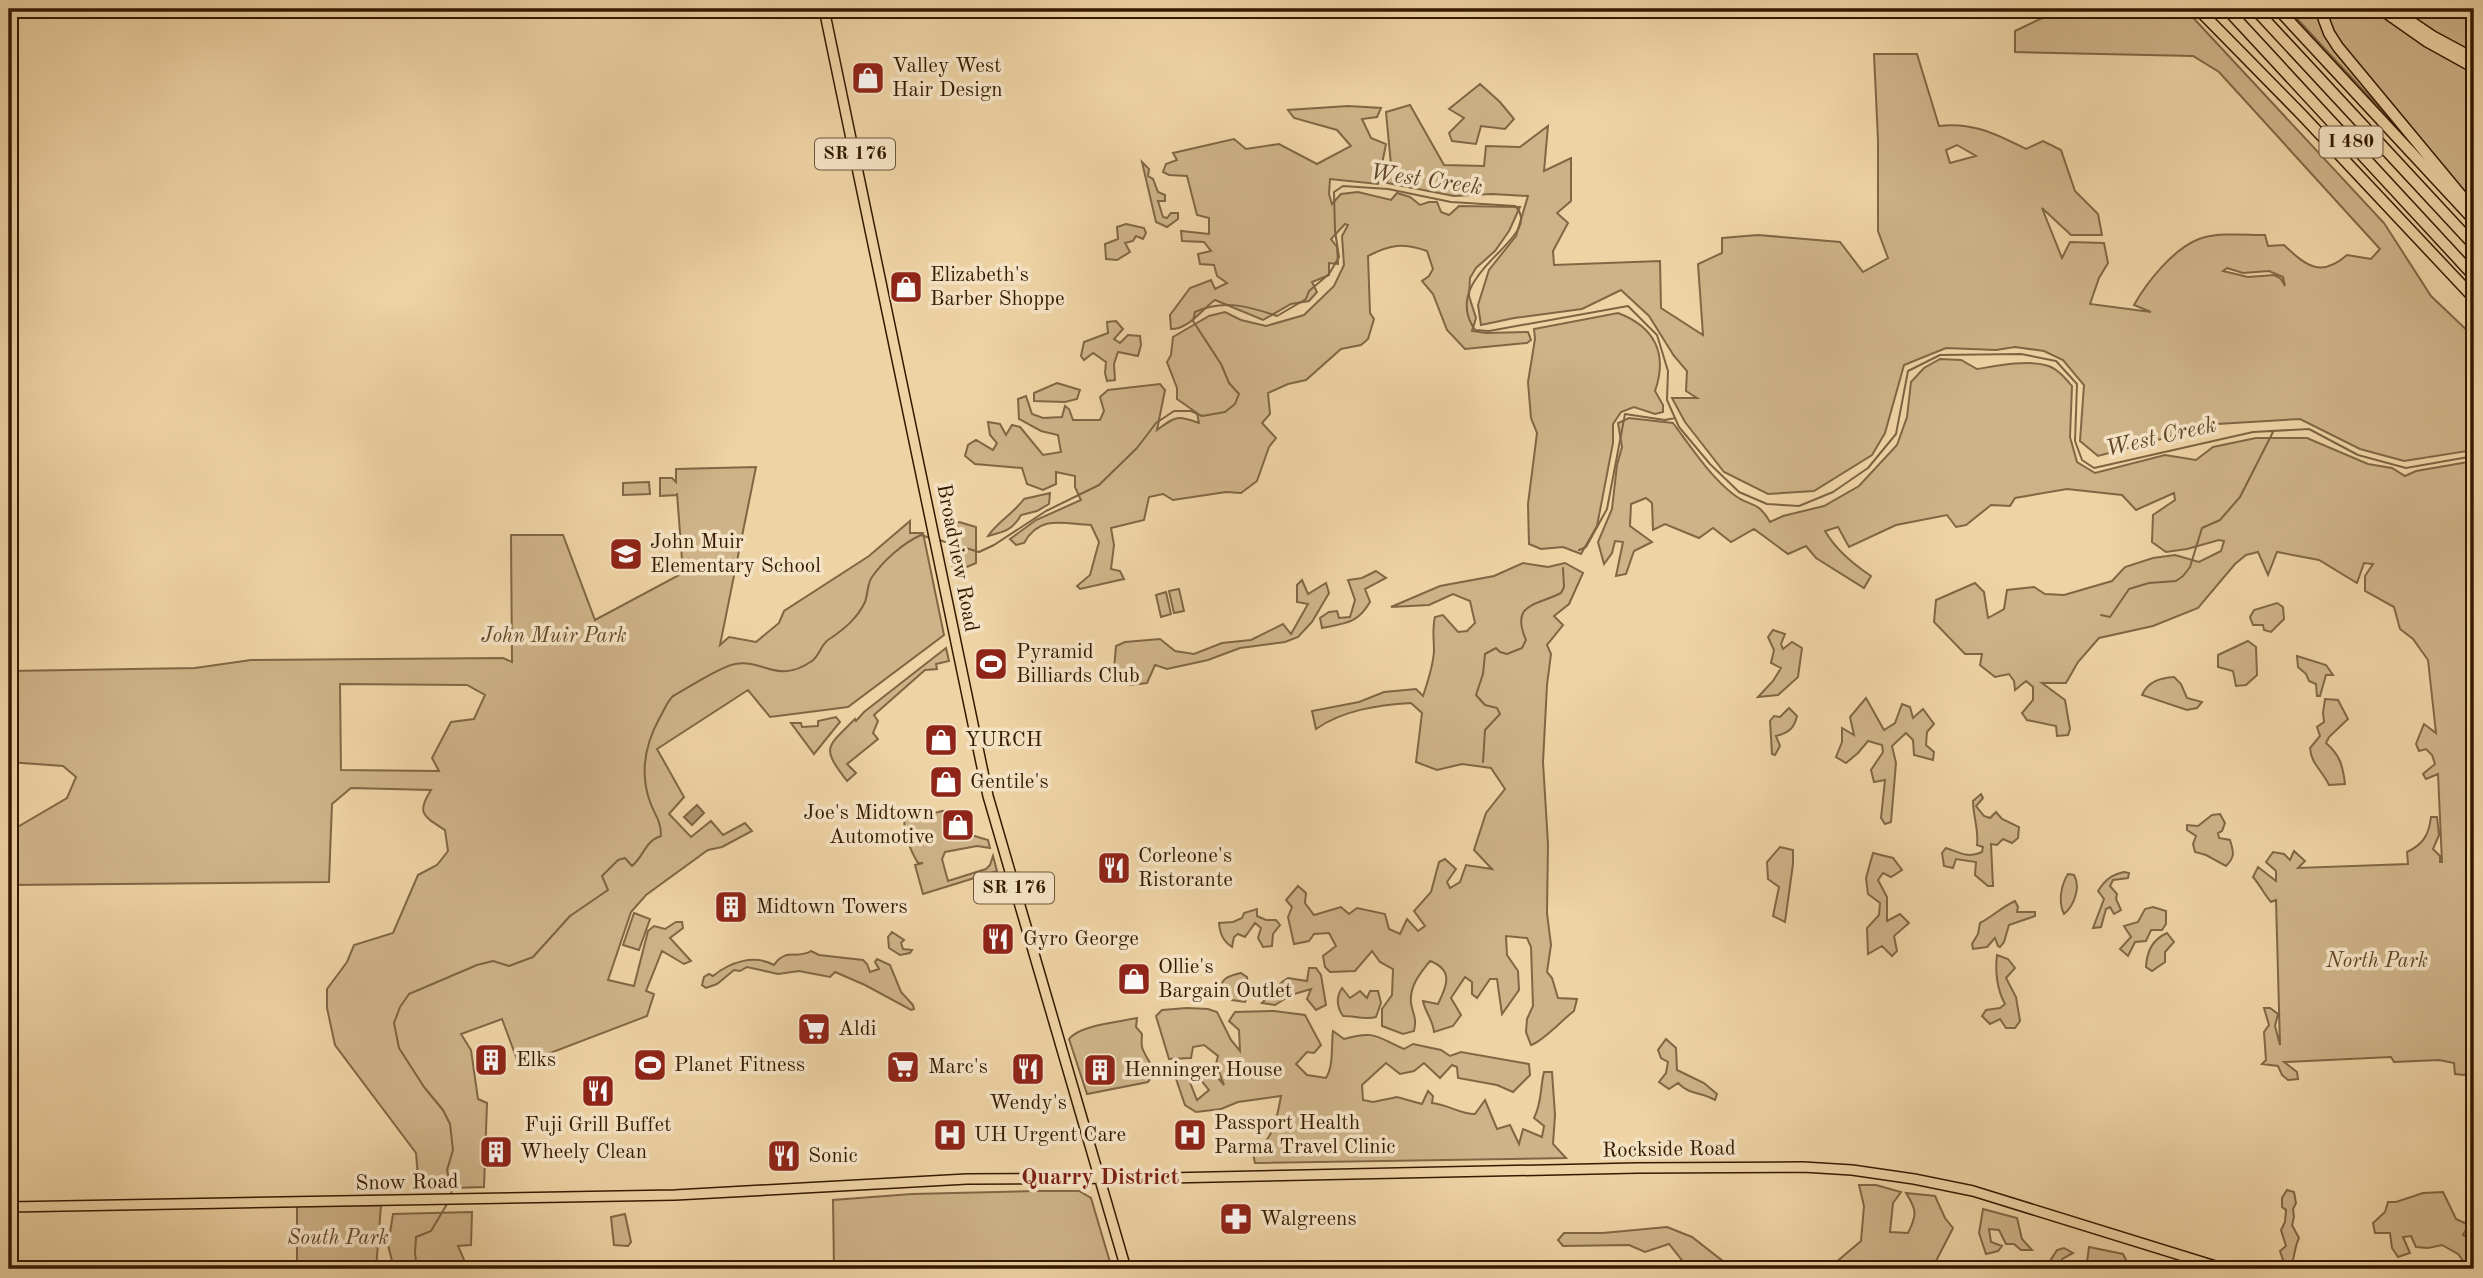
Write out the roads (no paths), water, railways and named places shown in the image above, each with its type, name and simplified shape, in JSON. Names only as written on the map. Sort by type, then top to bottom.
[{"type":"highway","points":[[2198,9],[2474,298]]},
{"type":"highway","name":"I 480","points":[[2255,9],[2474,245]]},
{"type":"highway","points":[[2278,9],[2474,220]]},
{"type":"highway","points":[[2320,9],[2329,33],[2338,47],[2474,211]]},
{"type":"highway","name":"I 480","points":[[2227,10],[2474,276]]},
{"type":"main road","name":"Broadview Road","points":[[824,9],[993,816],[1126,1269]]},
{"type":"main road","points":[[2379,9],[2427,42],[2474,68]]},
{"type":"main road","points":[[2393,9],[2433,36],[2474,58]]},
{"type":"main road","name":"Rockside Road","points":[[1099,1178],[1399,1175],[1742,1166],[1852,1170],[1973,1191],[2225,1269]]},
{"type":"main road","name":"Snow Road","points":[[9,1207],[675,1195],[967,1179],[1099,1178]]},
{"type":"waterway","name":"West Creek","points":[[939,540],[979,552],[1046,511],[1099,485],[1137,448],[1156,423],[1174,411],[1191,411],[1202,416],[1225,412],[1235,404],[1239,394],[1229,383],[1221,364],[1193,321],[1195,312],[1216,306],[1236,305],[1277,316],[1306,299],[1309,291],[1329,274],[1339,257],[1334,192],[1343,186],[1388,189],[1451,202],[1515,206],[1521,218],[1517,231],[1479,274],[1469,291],[1467,310],[1475,330],[1489,331],[1628,306],[1657,335],[1668,371],[1667,400],[1679,427],[1710,464],[1739,492],[1767,504],[1799,506],[1833,492],[1868,468],[1896,434],[1908,371],[1940,355],[2021,354],[2056,361],[2077,384],[2075,441],[2082,460],[2094,468],[2253,432],[2309,429],[2358,455],[2406,468],[2474,456]]},
{"type":"waterway","points":[[1579,550],[1586,547],[1607,509],[1625,414],[1665,420],[1675,418]]},
{"type":"waterway","points":[[2101,615],[2110,617],[2129,589],[2149,583],[2176,581],[2183,576],[2190,567],[2202,528],[2220,520],[2240,497],[2273,432]]},
{"type":"waterway","name":"West Creek","points":[[450,1196],[452,1191],[447,1170],[453,1150],[450,1124],[399,1048],[394,1023],[409,994],[477,965],[493,961],[509,966],[533,957],[570,916],[608,890],[602,876],[618,860],[625,858],[632,866],[651,841],[661,836],[659,821],[646,789],[645,758],[654,729],[673,696],[735,664],[745,663],[789,671],[812,661],[826,642],[858,614],[865,602],[870,580],[882,565],[914,538],[921,535],[930,538]]},
{"type":"waterway","points":[[1483,762],[1485,730],[1500,714],[1497,708],[1485,705],[1476,695],[1483,674],[1485,654],[1496,648],[1507,654],[1522,648],[1526,640],[1521,619],[1523,612],[1561,593],[1564,587],[1563,568]]},
{"type":"waterway","name":"West Creek","points":[[417,1269],[416,1237],[431,1231],[447,1204]]},
{"type":"place","name":"Valley West Hair Design","points":[[868,78]]},
{"type":"place","name":"Elizabeth's Barber Shoppe","points":[[906,287]]},
{"type":"place","name":"John Muir Elementary School","points":[[626,554]]},
{"type":"place","name":"Pyramid Billiards Club","points":[[991,664]]},
{"type":"place","name":"YURCH","points":[[941,740]]},
{"type":"place","name":"Gentile's","points":[[946,782]]},
{"type":"place","name":"Joe's Midtown Automotive","points":[[958,825]]},
{"type":"place","name":"Corleone's Ristorante","points":[[1114,868]]},
{"type":"place","name":"Midtown Towers","points":[[731,907]]},
{"type":"place","name":"Gyro George","points":[[998,939]]},
{"type":"place","name":"Ollie's Bargain Outlet","points":[[1134,979]]},
{"type":"place","name":"Aldi","points":[[814,1029]]},
{"type":"place","name":"Elks","points":[[491,1060]]},
{"type":"place","name":"Planet Fitness","points":[[650,1065]]},
{"type":"place","name":"Marc's","points":[[903,1067]]},
{"type":"place","name":"Wendy's","points":[[1028,1069]]},
{"type":"place","name":"Henninger House","points":[[1100,1070]]},
{"type":"place","name":"Fuji Grill Buffet","points":[[598,1091]]},
{"type":"place","name":"UH Urgent Care","points":[[950,1135]]},
{"type":"place","name":"Passport Health Parma Travel Clinic","points":[[1190,1135]]},
{"type":"place","name":"Wheely Clean","points":[[496,1152]]},
{"type":"place","name":"Sonic","points":[[784,1156]]},
{"type":"place","name":"Walgreens","points":[[1236,1219]]},
{"type":"district","name":"Quarry District","points":[[1100,1177]]},
{"type":"park label","name":"John Muir Park","points":[[554,636]]},
{"type":"park label","name":"North Park","points":[[2377,961]]},
{"type":"park label","name":"South Park","points":[[338,1238]]}]
